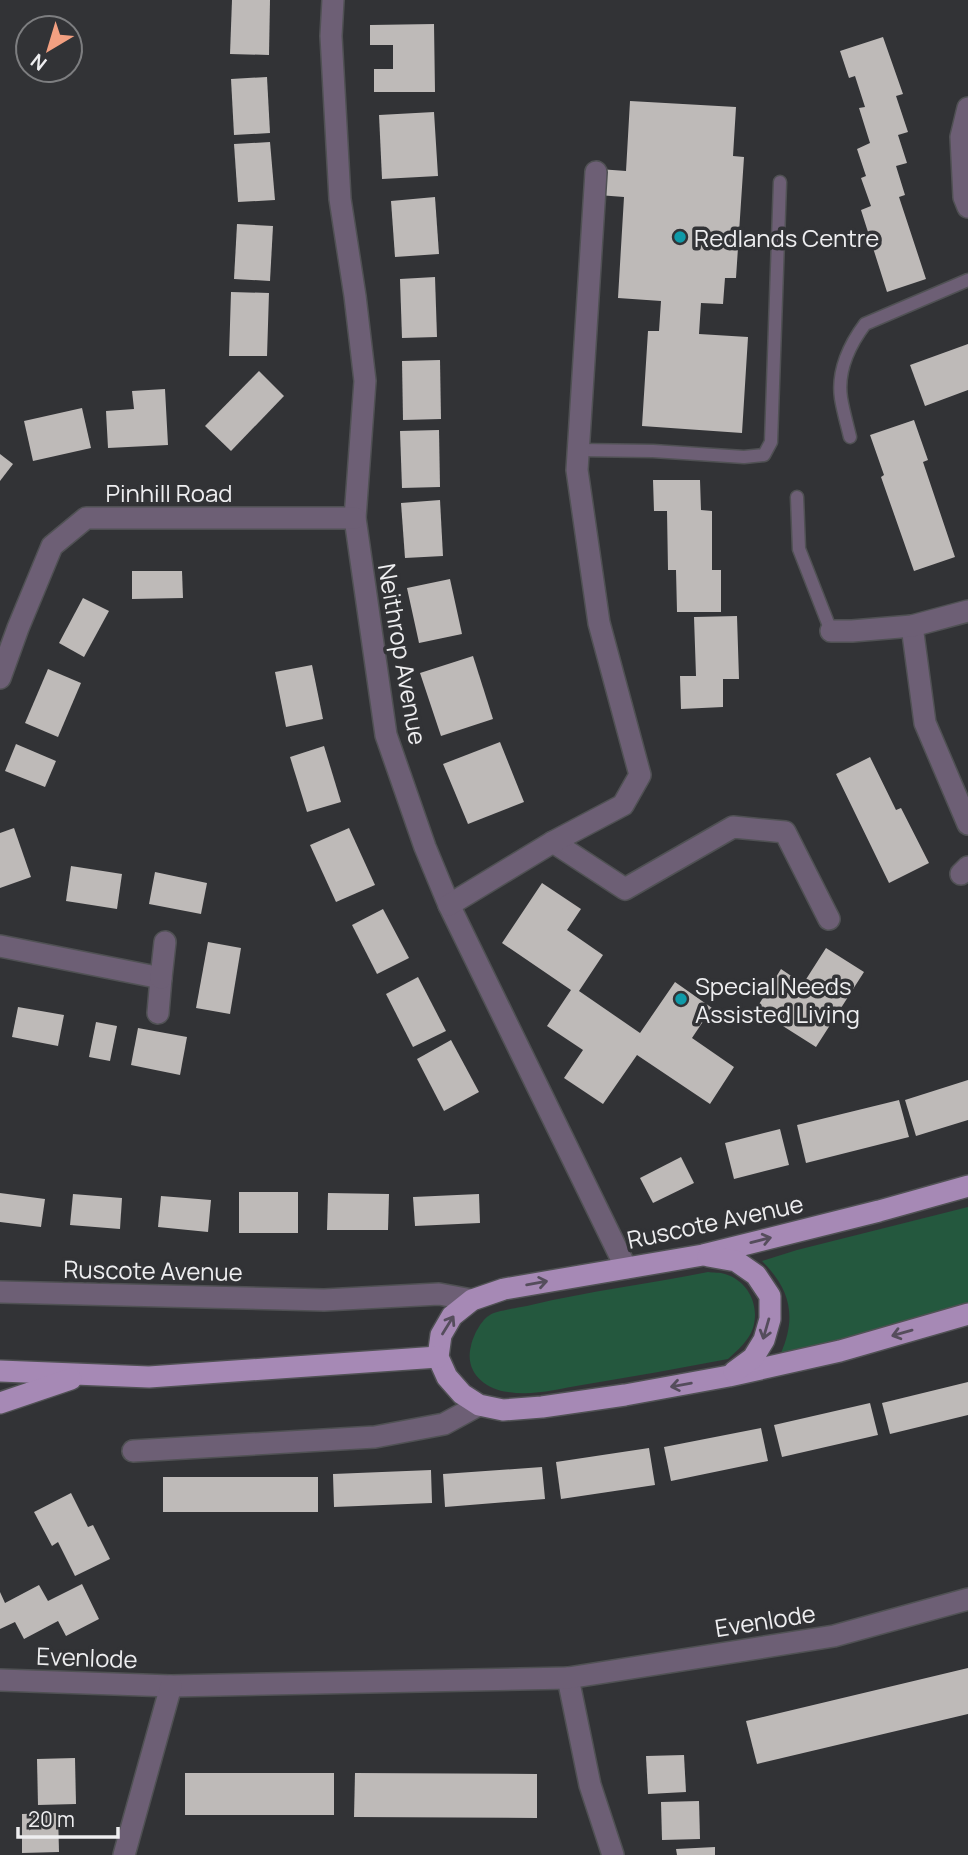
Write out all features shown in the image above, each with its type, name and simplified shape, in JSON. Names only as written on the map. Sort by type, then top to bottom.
[{"type":"main road","name":"Ruscote Avenue","points":[[438,1357],[441,1335],[452,1316],[472,1300],[504,1289],[703,1255],[968,1186]]},
{"type":"main road","points":[[703,1255],[736,1261],[756,1275],[770,1296],[770,1319],[764,1340],[752,1358],[729,1376]]},
{"type":"main road","points":[[0,1371],[165,1376],[438,1357],[447,1377],[462,1394],[479,1405],[503,1410],[542,1407],[729,1376],[840,1351],[968,1314]]},
{"type":"main road","points":[[0,1404],[83,1375]]},
{"type":"street","name":"Neithrop Avenue","points":[[333,0],[331,36],[340,199],[365,381],[355,519],[386,735],[425,847],[449,905],[626,1268]]},
{"type":"street","points":[[968,108],[961,136],[964,197],[968,207]]},
{"type":"street","points":[[449,905],[553,842],[623,805],[640,775],[599,623],[577,470],[596,172]]},
{"type":"street","name":"Pinhill Road","points":[[0,678],[52,546],[86,518],[355,519]]},
{"type":"street","points":[[831,631],[912,626],[968,611]]},
{"type":"street","points":[[912,626],[925,723],[968,824]]},
{"type":"street","points":[[553,842],[625,889],[733,827],[785,832],[830,919]]},
{"type":"street","points":[[158,1013],[165,942]]},
{"type":"street","points":[[0,946],[161,978]]},
{"type":"street","name":"Ruscote Avenue","points":[[0,1292],[324,1300],[439,1294],[472,1300]]},
{"type":"street","points":[[133,1451],[375,1437],[444,1424],[479,1405]]},
{"type":"street","name":"Evenlode","points":[[0,1680],[171,1686],[568,1678],[834,1636],[968,1599]]},
{"type":"street","points":[[568,1678],[590,1785],[613,1855]]},
{"type":"street","name":"Evenlode","points":[[124,1855],[171,1686]]},
{"type":"lane","points":[[578,450],[653,451],[744,457],[764,455],[771,442],[780,182]]},
{"type":"lane","points":[[850,437],[840,396],[843,366],[854,338],[865,324],[968,280]]},
{"type":"lane","points":[[797,497],[799,549],[831,631]]},
{"type":"green space","points":[[968,1207],[968,1306],[889,1330],[781,1353],[789,1327],[788,1304],[779,1282],[762,1261]]},
{"type":"green space","points":[[708,1272],[723,1273],[740,1282],[750,1295],[755,1311],[751,1332],[743,1345],[728,1359],[527,1393],[508,1392],[484,1383],[478,1378],[471,1364],[472,1342],[481,1324],[493,1314]]},
{"type":"building","points":[[232,0],[270,0],[269,55],[230,54]]},
{"type":"building","points":[[434,24],[435,92],[374,92],[374,69],[393,69],[393,45],[370,45],[370,25]]},
{"type":"building","points":[[883,37],[903,94],[896,96],[908,132],[898,135],[907,163],[896,166],[905,195],[899,197],[926,279],[887,292],[861,210],[871,206],[861,178],[866,176],[857,149],[870,143],[859,108],[865,107],[855,76],[849,78],[840,51]]},
{"type":"building","points":[[267,77],[270,133],[234,135],[231,79]]},
{"type":"building","name":"Redlands Centre","points":[[630,101],[736,107],[733,156],[744,157],[736,278],[725,278],[723,304],[701,303],[699,334],[748,337],[742,433],[642,426],[648,331],[659,331],[661,301],[618,298],[624,197],[598,195],[599,169],[626,171]]},
{"type":"building","points":[[434,112],[438,176],[382,179],[379,115]]},
{"type":"building","points":[[270,142],[275,200],[238,202],[234,144]]},
{"type":"building","points":[[435,197],[439,254],[395,257],[391,201]]},
{"type":"building","points":[[237,224],[273,226],[270,281],[234,279]]},
{"type":"building","points":[[435,277],[437,337],[402,338],[400,279]]},
{"type":"building","points":[[231,292],[269,293],[267,356],[229,356]]},
{"type":"building","points":[[968,344],[968,390],[925,406],[910,365]]},
{"type":"building","points":[[440,360],[441,419],[403,420],[402,361]]},
{"type":"building","points":[[259,371],[284,396],[231,451],[205,426]]},
{"type":"building","points":[[165,389],[168,445],[108,448],[106,411],[134,409],[132,391]]},
{"type":"building","points":[[82,408],[91,448],[33,461],[24,421]]},
{"type":"building","points":[[914,420],[928,460],[923,462],[955,557],[914,571],[881,477],[884,475],[870,435]]},
{"type":"building","points":[[439,430],[440,487],[402,488],[400,431]]},
{"type":"building","points":[[0,454],[13,464],[0,481]]},
{"type":"building","points":[[653,480],[700,480],[701,510],[712,511],[712,570],[721,570],[721,612],[677,612],[676,570],[668,570],[667,511],[654,511]]},
{"type":"building","points":[[440,500],[443,556],[405,558],[401,503]]},
{"type":"building","points":[[132,571],[182,571],[183,598],[132,599]]},
{"type":"building","points":[[450,579],[462,634],[419,643],[407,588]]},
{"type":"building","points":[[83,598],[109,611],[84,657],[59,643]]},
{"type":"building","points":[[737,616],[739,679],[723,679],[723,707],[681,709],[680,676],[696,676],[694,617]]},
{"type":"building","points":[[473,656],[493,719],[441,736],[420,673]]},
{"type":"building","points":[[312,665],[323,719],[286,727],[275,672]]},
{"type":"building","points":[[48,669],[81,683],[58,737],[25,723]]},
{"type":"building","points":[[500,742],[524,802],[468,824],[443,764]]},
{"type":"building","points":[[16,744],[56,761],[45,787],[5,771]]},
{"type":"building","points":[[324,746],[341,802],[307,812],[290,757]]},
{"type":"building","points":[[870,757],[896,810],[901,808],[929,863],[889,883],[836,774]]},
{"type":"building","points":[[14,828],[31,877],[0,888],[0,833]]},
{"type":"building","points":[[349,828],[375,885],[336,902],[310,845]]},
{"type":"building","points":[[71,866],[122,874],[117,909],[66,901]]},
{"type":"building","points":[[155,872],[207,883],[201,914],[149,904]]},
{"type":"building","name":"Special Needs Assisted Living","points":[[542,883],[581,909],[567,930],[603,955],[579,991],[640,1033],[675,982],[712,1008],[692,1038],[734,1067],[710,1104],[637,1055],[603,1104],[564,1078],[583,1050],[547,1026],[571,990],[502,943]]},
{"type":"building","points":[[383,909],[409,958],[377,974],[352,925]]},
{"type":"building","points":[[208,942],[241,948],[230,1014],[196,1008]]},
{"type":"building","points":[[826,948],[864,972],[816,1047],[756,1009],[781,969],[803,984]]},
{"type":"building","points":[[418,977],[446,1031],[413,1047],[386,994]]},
{"type":"building","points":[[18,1007],[64,1015],[58,1046],[12,1037]]},
{"type":"building","points":[[96,1022],[117,1026],[110,1061],[89,1057]]},
{"type":"building","points":[[138,1028],[187,1037],[180,1075],[131,1065]]},
{"type":"building","points":[[451,1040],[479,1092],[444,1111],[417,1059]]},
{"type":"building","points":[[968,1080],[968,1120],[916,1136],[905,1100]]},
{"type":"building","points":[[899,1100],[909,1137],[806,1163],[797,1125]]},
{"type":"building","points":[[780,1129],[789,1165],[734,1179],[725,1143]]},
{"type":"building","points":[[681,1157],[694,1183],[653,1203],[640,1178]]},
{"type":"building","points":[[239,1192],[298,1192],[298,1233],[239,1233]]},
{"type":"building","points":[[0,1193],[45,1199],[41,1227],[0,1222]]},
{"type":"building","points":[[328,1193],[389,1194],[388,1230],[327,1230]]},
{"type":"building","points":[[73,1194],[122,1198],[120,1229],[70,1225]]},
{"type":"building","points":[[479,1194],[480,1223],[415,1226],[413,1197]]},
{"type":"building","points":[[161,1196],[211,1200],[208,1232],[158,1227]]},
{"type":"building","points":[[968,1382],[968,1415],[890,1434],[882,1403]]},
{"type":"building","points":[[870,1403],[878,1435],[782,1457],[774,1425]]},
{"type":"building","points":[[761,1428],[768,1461],[671,1481],[664,1447]]},
{"type":"building","points":[[649,1448],[655,1485],[561,1499],[556,1462]]},
{"type":"building","points":[[542,1467],[545,1499],[445,1507],[443,1474]]},
{"type":"building","points":[[431,1470],[432,1503],[334,1507],[333,1474]]},
{"type":"building","points":[[163,1477],[318,1477],[318,1512],[163,1512]]},
{"type":"building","points":[[71,1493],[88,1527],[93,1525],[110,1559],[75,1576],[58,1542],[52,1546],[34,1512]]},
{"type":"building","points":[[82,1584],[99,1619],[66,1636],[58,1621],[24,1639],[15,1622],[0,1629],[0,1592],[5,1603],[39,1585],[48,1601]]},
{"type":"building","points":[[968,1668],[968,1714],[757,1764],[746,1721]]},
{"type":"building","points":[[684,1755],[686,1792],[648,1794],[646,1756]]},
{"type":"building","points":[[75,1758],[76,1804],[38,1805],[37,1759]]},
{"type":"building","points":[[185,1773],[334,1773],[334,1815],[185,1815]]},
{"type":"building","points":[[355,1773],[537,1774],[537,1818],[354,1817]]},
{"type":"building","points":[[699,1801],[700,1839],[662,1840],[661,1802]]},
{"type":"building","points":[[58,1813],[59,1852],[22,1853],[22,1814]]},
{"type":"building","points":[[715,1847],[715,1855],[677,1855],[676,1849]]},
{"type":"place","name":"Redlands Centre","points":[[680,237]]},
{"type":"place","name":"Special Needs Assisted Living","points":[[681,999]]}]
